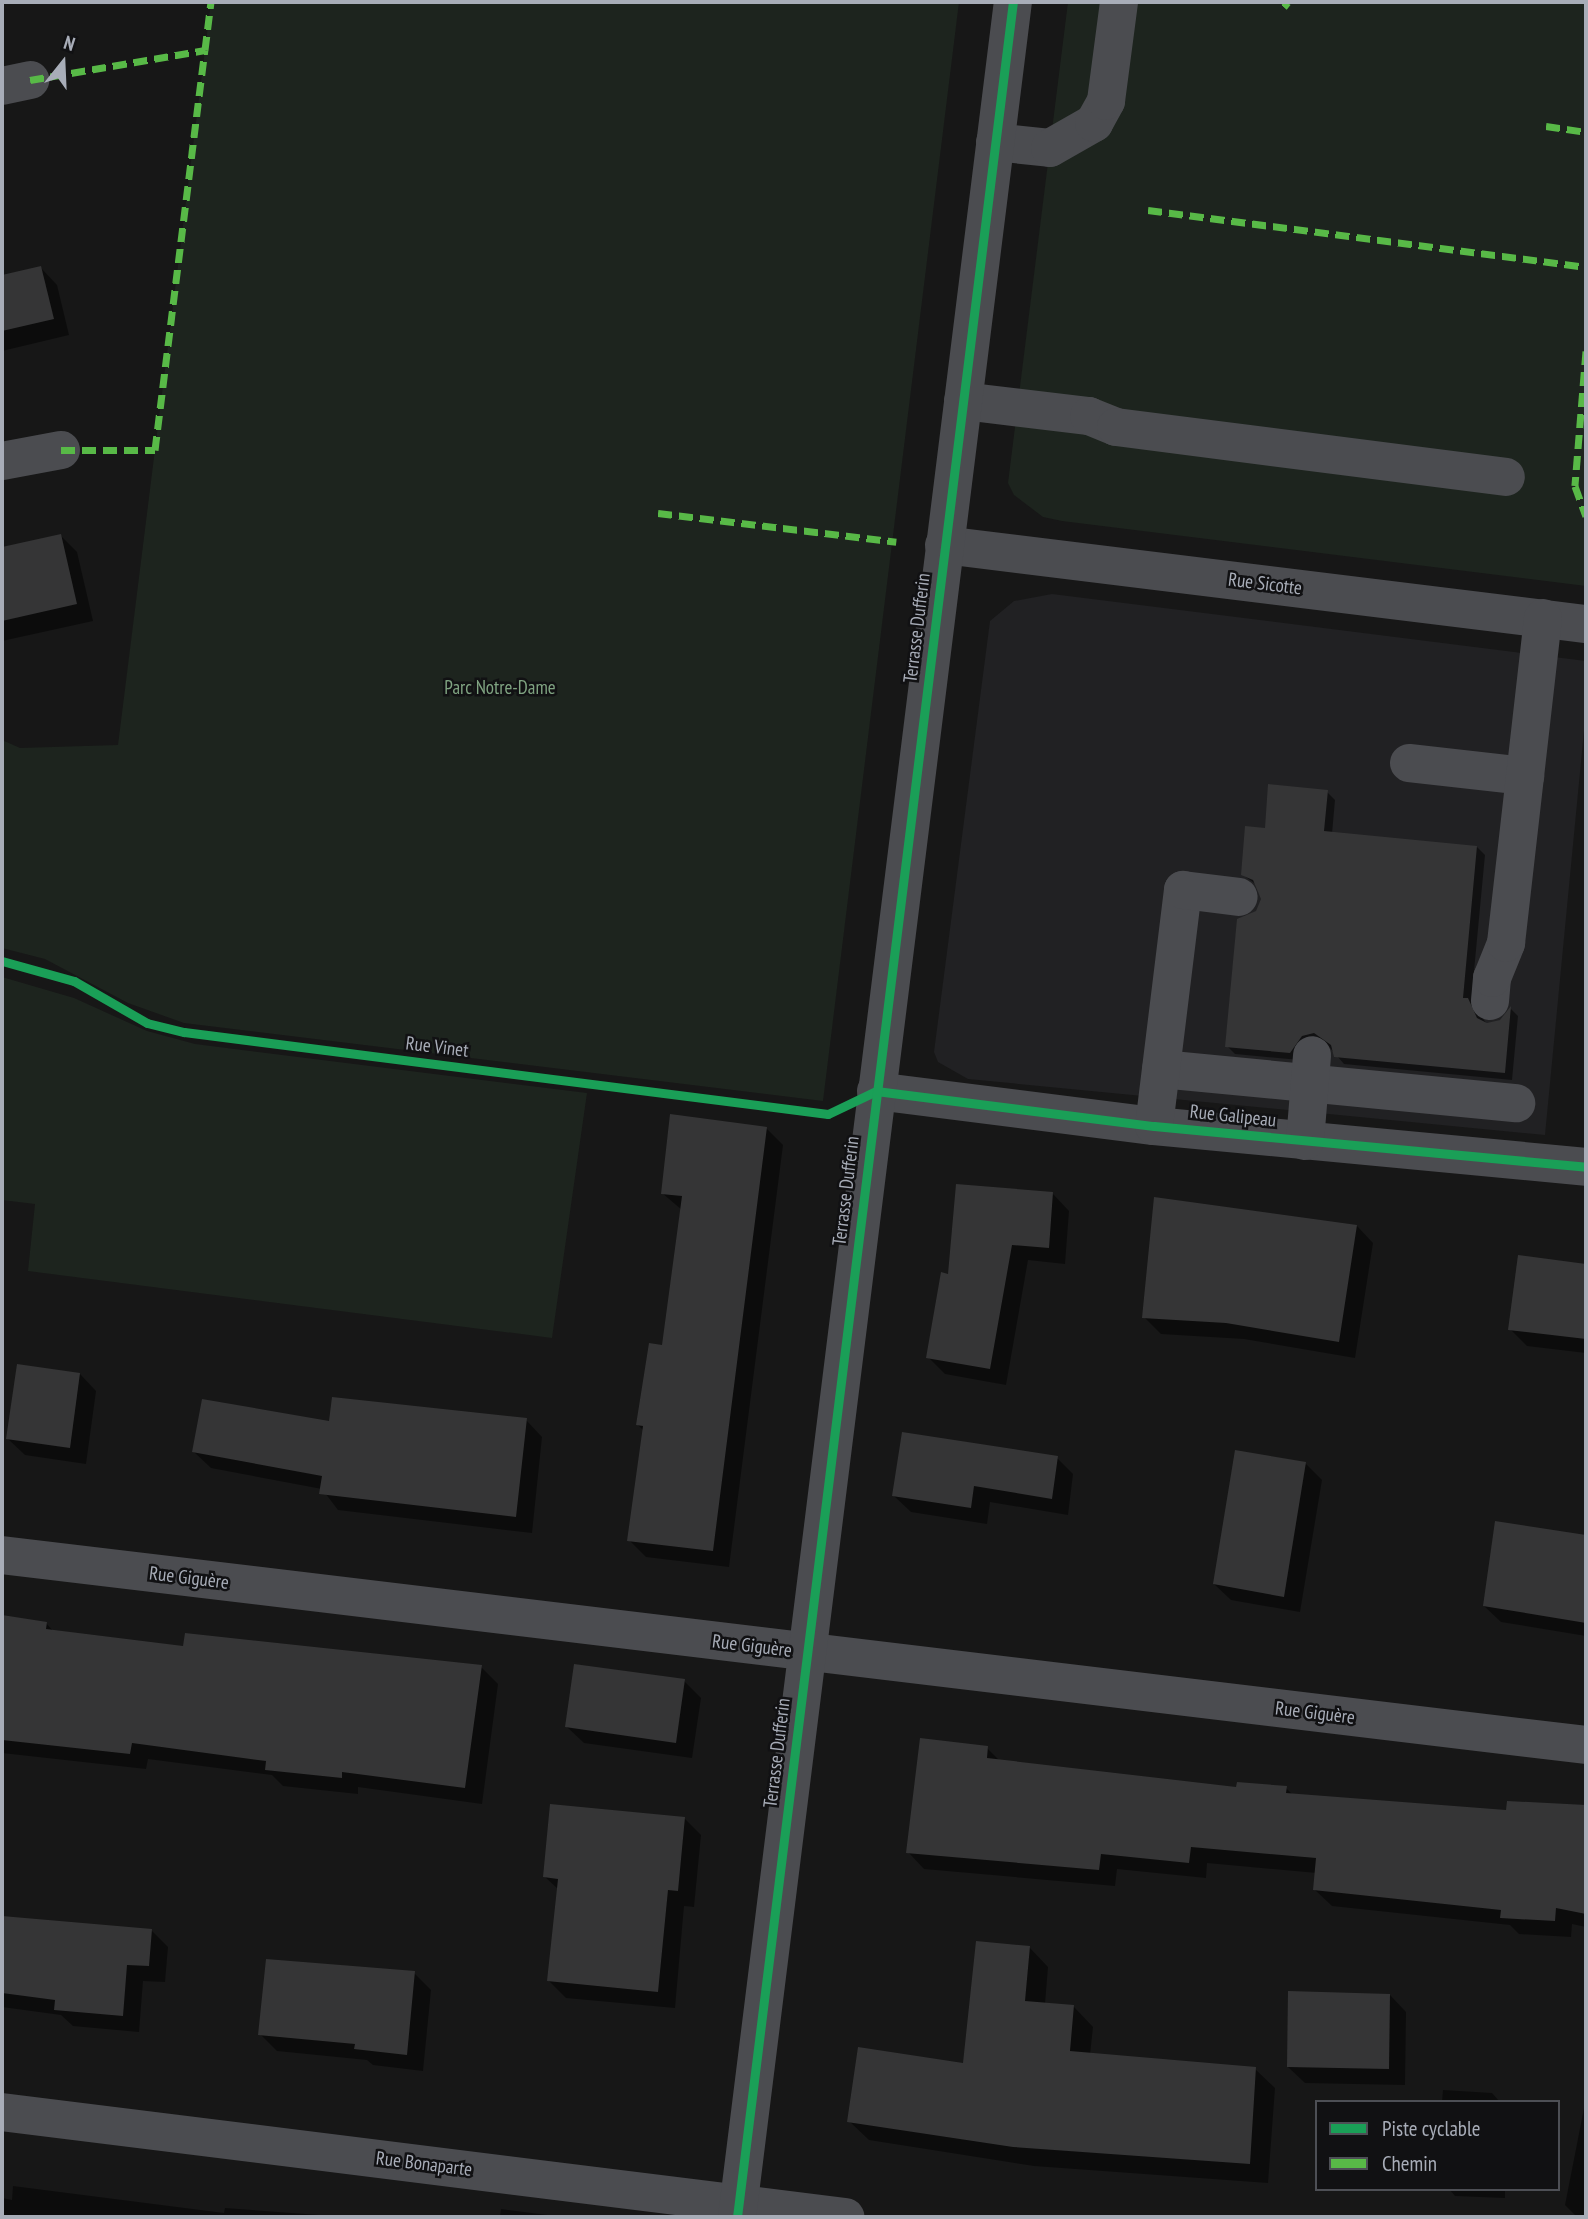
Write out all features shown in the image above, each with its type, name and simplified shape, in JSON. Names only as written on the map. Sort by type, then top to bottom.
[{"type":"street","name":"Terrasse Dufferin","points":[[738,2210],[1013,2]]},
{"type":"street","points":[[995,142],[1050,148],[1094,123],[1107,101],[1119,2]]},
{"type":"street","points":[[963,401],[1089,416],[1116,427],[1506,477]]},
{"type":"street","points":[[2,461],[61,450]]},
{"type":"street","name":"Rue Sicotte","points":[[944,544],[1586,624]]},
{"type":"street","points":[[1490,1001],[1492,978],[1506,943],[1543,618]]},
{"type":"street","points":[[1409,763],[1525,776]]},
{"type":"street","points":[[1154,1126],[1183,890],[1239,897]]},
{"type":"street","points":[[1161,1069],[1311,1069],[1516,1103]]},
{"type":"street","points":[[1305,1141],[1311,1069]]},
{"type":"street","name":"Rue Galipeau","points":[[876,1091],[1154,1126],[1586,1167]]},
{"type":"street","name":"Rue Giguère","points":[[2,1555],[1586,1745]]},
{"type":"street","name":"Rue Bonaparte","points":[[2,2112],[738,2210],[845,2217]]},
{"type":"shaded area","points":[[1052,594],[1586,661],[1586,710],[1545,1135],[968,1079],[938,1062],[934,1052],[990,621],[1014,601]]},
{"type":"green space","name":"Parc Notre-Dame","points":[[211,2],[959,2],[823,1101],[184,1023],[128,1003],[45,959],[2,948],[2,740],[20,748],[118,745]]},
{"type":"green space","points":[[1068,2],[1586,2],[1586,586],[1062,521],[1043,517],[1014,495],[1008,483]]},
{"type":"green space","points":[[2,977],[74,998],[147,1031],[195,1044],[587,1093],[552,1338],[28,1271],[35,1204],[2,1200]]},
{"type":"building","points":[[41,266],[54,319],[2,331],[2,275]]},
{"type":"building","points":[[61,534],[77,604],[2,621],[2,547]]},
{"type":"building","points":[[1268,784],[1328,790],[1324,831],[1477,846],[1463,998],[1468,998],[1477,1018],[1487,1023],[1500,1020],[1511,1006],[1505,1073],[1334,1057],[1331,1045],[1314,1033],[1302,1036],[1290,1053],[1225,1047],[1237,919],[1256,911],[1261,899],[1253,880],[1241,875],[1245,826],[1265,828]]},
{"type":"building","points":[[670,1114],[767,1127],[713,1551],[627,1541],[643,1426],[636,1425],[649,1343],[662,1345],[682,1196],[661,1194]]},
{"type":"building","points":[[956,1184],[1053,1192],[1049,1248],[1012,1245],[990,1369],[926,1358],[941,1272],[948,1274]]},
{"type":"building","points":[[1154,1197],[1357,1225],[1339,1342],[1226,1323],[1142,1318]]},
{"type":"building","points":[[1518,1255],[1586,1264],[1586,1339],[1508,1330]]},
{"type":"building","points":[[17,1364],[80,1373],[70,1448],[6,1439]]},
{"type":"building","points":[[332,1397],[527,1418],[516,1517],[319,1494],[322,1476],[192,1452],[202,1399],[329,1421]]},
{"type":"building","points":[[902,1432],[1058,1456],[1052,1499],[974,1486],[971,1508],[892,1496]]},
{"type":"building","points":[[1235,1450],[1306,1462],[1284,1597],[1213,1584]]},
{"type":"building","points":[[1495,1521],[1586,1535],[1586,1623],[1483,1606]]},
{"type":"building","points":[[2,1615],[47,1622],[46,1629],[183,1646],[185,1633],[482,1665],[465,1788],[342,1772],[342,1778],[265,1770],[266,1761],[132,1743],[130,1754],[2,1740]]},
{"type":"building","points":[[574,1664],[685,1679],[676,1743],[565,1727]]},
{"type":"building","points":[[920,1738],[988,1746],[987,1758],[1236,1787],[1237,1782],[1287,1786],[1286,1793],[1506,1810],[1507,1801],[1586,1805],[1586,1914],[1556,1908],[1555,1921],[1500,1918],[1501,1910],[1313,1890],[1316,1858],[1191,1847],[1189,1863],[1101,1854],[1099,1870],[906,1853]]},
{"type":"building","points":[[550,1804],[685,1817],[678,1891],[668,1890],[658,1992],[547,1981],[558,1879],[543,1877]]},
{"type":"building","points":[[2,1916],[152,1929],[149,1966],[127,1965],[123,2016],[54,2010],[55,2000],[2,1993]]},
{"type":"building","points":[[976,1941],[1030,1946],[1025,2001],[1074,2005],[1070,2051],[1256,2067],[1250,2164],[1013,2147],[847,2122],[858,2047],[963,2063]]},
{"type":"building","points":[[266,1959],[415,1971],[407,2055],[354,2049],[355,2044],[258,2035]]},
{"type":"building","points":[[1288,1991],[1390,1994],[1389,2069],[1287,2067]]},
{"type":"marked path","points":[[30,80],[205,50],[211,2]]},
{"type":"marked path","points":[[1284,7],[1288,2]]},
{"type":"marked path","points":[[61,450],[155,450],[205,50]]},
{"type":"marked path","points":[[1546,126],[1586,132]]},
{"type":"marked path","points":[[1148,210],[1586,267]]},
{"type":"marked path","points":[[1586,351],[1575,486],[1586,516]]},
{"type":"marked path","points":[[658,513],[896,542]]},
{"type":"cycle path","points":[[737,2217],[1013,2]]},
{"type":"cycle path","name":"Rue Vinet","points":[[2,961],[74,981],[147,1023],[184,1032],[828,1114],[876,1091]]},
{"type":"cycle path","points":[[876,1091],[1154,1126],[1586,1167]]}]
